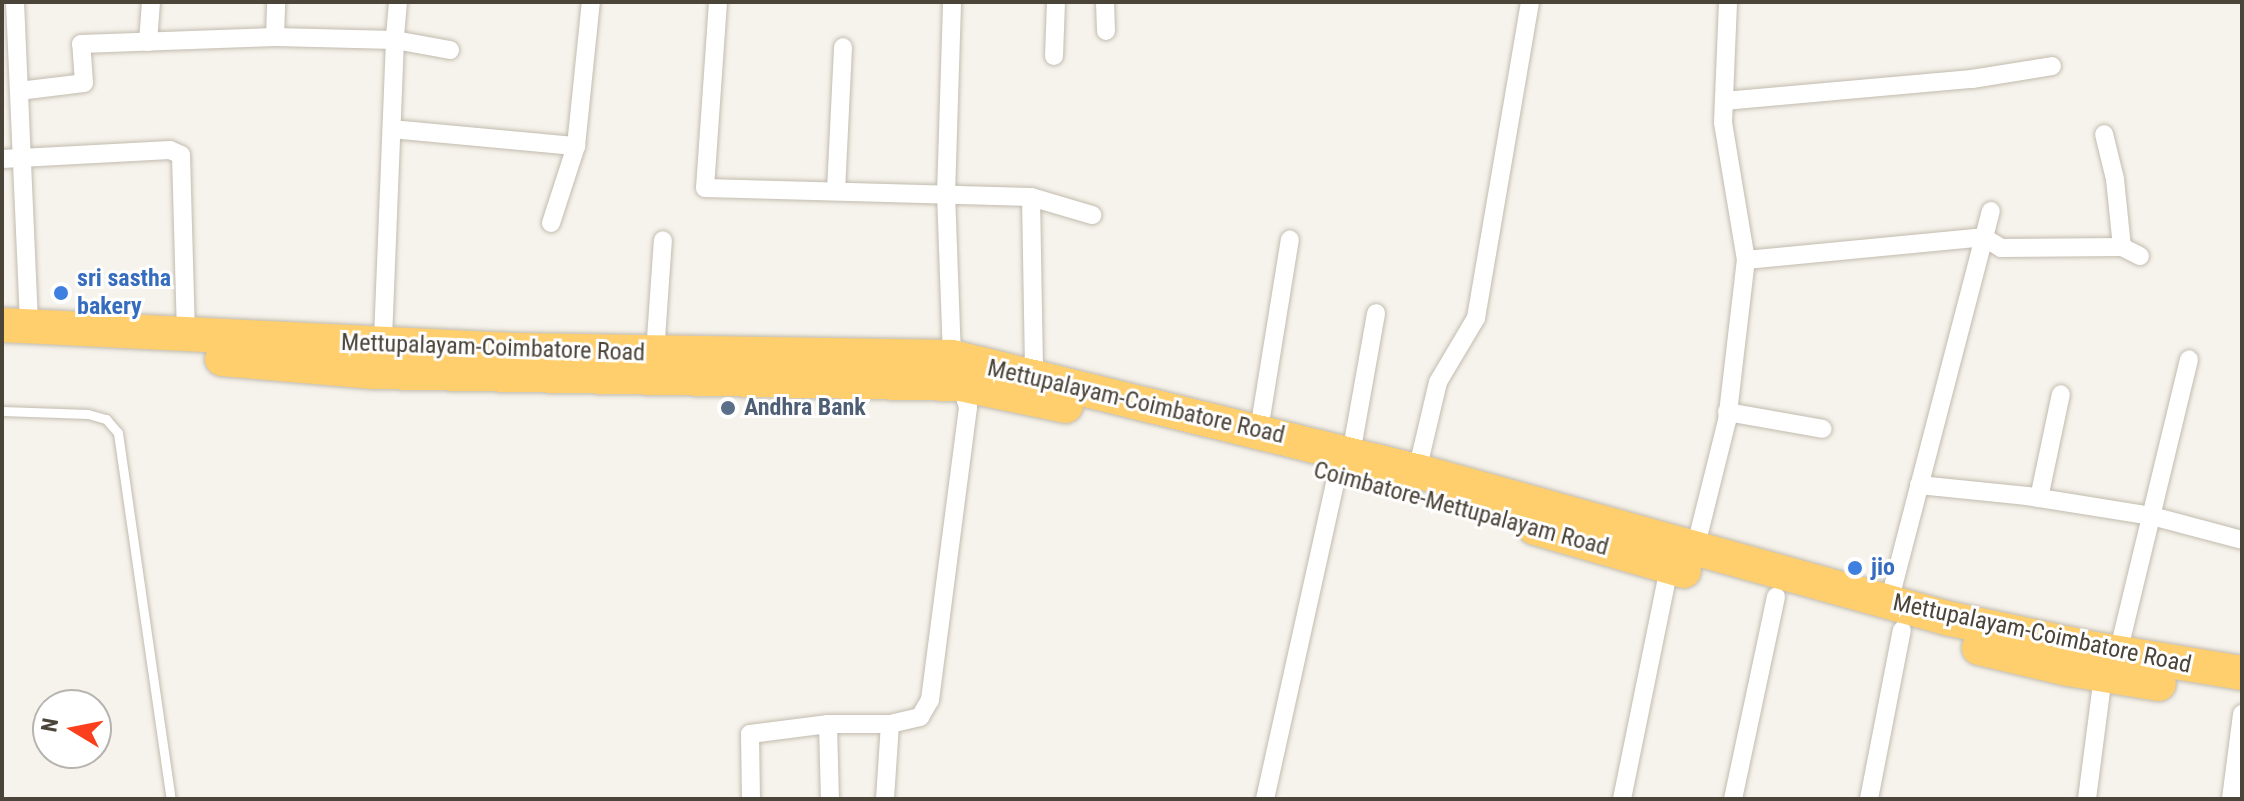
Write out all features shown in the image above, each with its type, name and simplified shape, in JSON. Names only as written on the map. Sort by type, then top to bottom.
[{"type":"highway","name":"Mettupalayam-Coimbatore Road","points":[[16,326],[383,345],[655,353],[1034,376],[1259,430],[1344,464],[1417,471],[1682,558],[1944,629],[2111,664],[2242,673]]},
{"type":"highway","name":"Coimbatore-Mettupalayam Road","points":[[2,349],[191,356],[374,372],[956,370],[1105,414],[1344,464],[1682,558],[1776,597],[1897,616]]},
{"type":"highway","points":[[2111,664],[2242,697]]},
{"type":"street","points":[[15,2],[9,38],[19,91],[23,159],[16,326]]},
{"type":"street","points":[[148,42],[151,2]]},
{"type":"street","points":[[275,37],[276,2]]},
{"type":"street","points":[[383,345],[398,2]]},
{"type":"street","points":[[551,223],[576,146],[591,2]]},
{"type":"street","points":[[718,2],[705,188],[1031,197],[1092,215]]},
{"type":"street","points":[[751,799],[750,734],[828,724],[890,724],[920,717],[930,700],[968,407],[956,370],[946,195],[952,2]]},
{"type":"street","points":[[1054,56],[1056,2]]},
{"type":"street","points":[[1105,2],[1106,31]]},
{"type":"street","points":[[1417,471],[1438,382],[1476,318],[1530,2]]},
{"type":"street","points":[[1622,799],[1682,558],[1727,412],[1746,260],[1723,122],[1728,2]]},
{"type":"street","points":[[19,91],[84,83],[81,44],[275,37],[395,40],[450,50]]},
{"type":"street","points":[[836,191],[843,47]]},
{"type":"street","points":[[1724,101],[1924,84],[2052,66]]},
{"type":"street","points":[[392,129],[576,146]]},
{"type":"street","points":[[2104,134],[2115,179],[2122,247]]},
{"type":"street","points":[[2,159],[170,150],[181,155],[186,334]]},
{"type":"street","points":[[1031,197],[1034,376]]},
{"type":"street","points":[[1869,799],[1919,485],[1991,211]]},
{"type":"street","points":[[1746,260],[1983,237],[2001,248],[2122,247],[2140,256]]},
{"type":"street","points":[[1259,430],[1290,239]]},
{"type":"street","points":[[655,353],[663,240]]},
{"type":"street","points":[[1265,799],[1344,464],[1376,313]]},
{"type":"street","points":[[2087,799],[2111,664],[2152,516],[2189,359]]},
{"type":"street","points":[[2039,498],[2061,394]]},
{"type":"street","points":[[1727,412],[1823,429]]},
{"type":"street","points":[[1919,485],[2039,498],[2152,516],[2242,540]]},
{"type":"street","points":[[1733,799],[1776,597]]},
{"type":"street","points":[[2231,799],[2242,714]]},
{"type":"street","points":[[828,724],[830,799]]},
{"type":"street","points":[[885,799],[890,724]]},
{"type":"lane","points":[[2,411],[88,414],[106,419],[118,433],[171,799]]},
{"type":"place","name":"sri sastha bakery","points":[[61,293]]},
{"type":"place","name":"Andhra Bank","points":[[728,408]]},
{"type":"place","name":"jio","points":[[1855,568]]}]
